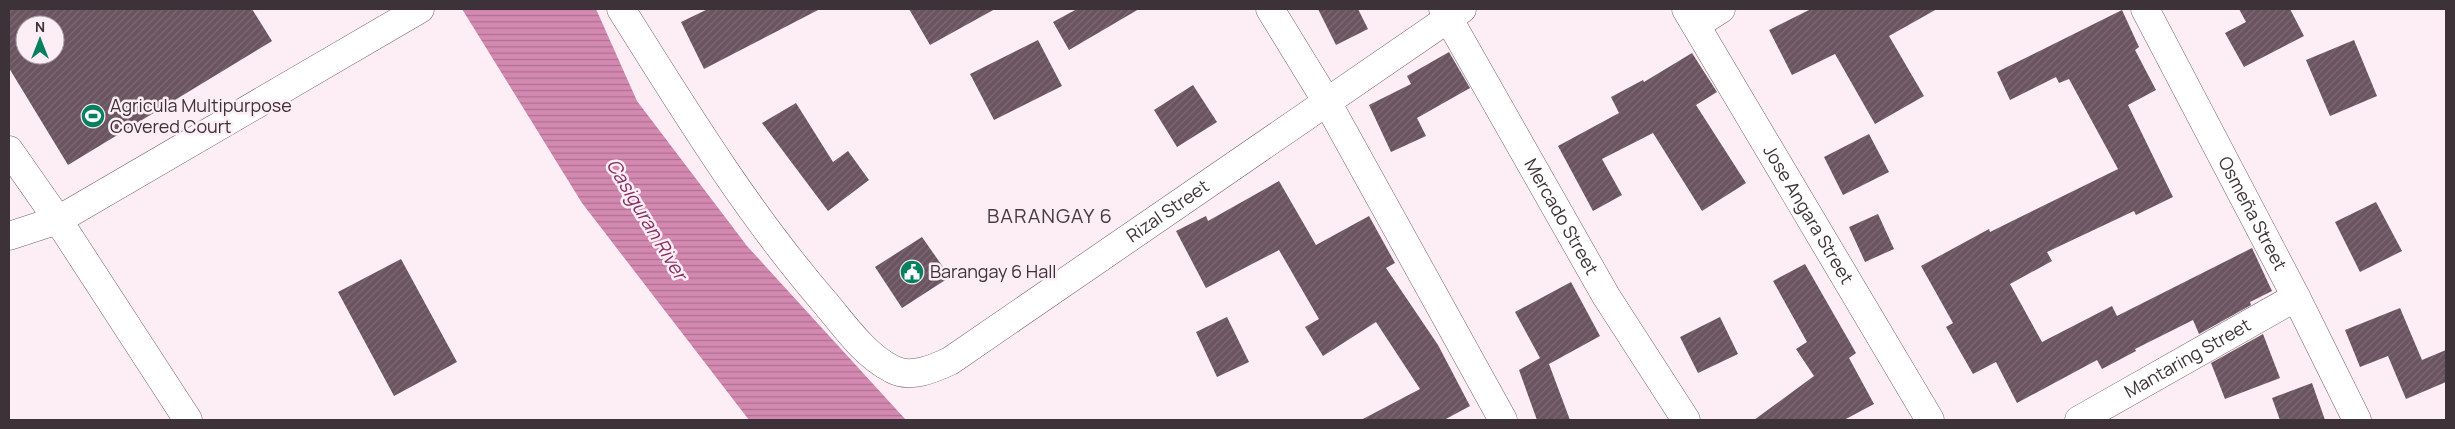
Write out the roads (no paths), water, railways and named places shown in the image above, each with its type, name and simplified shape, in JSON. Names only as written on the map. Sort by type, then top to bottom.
[{"type":"street","points":[[9,236],[58,220],[420,9]]},
{"type":"street","name":"Rizal Street","points":[[622,9],[754,215],[866,350],[893,370],[911,373],[931,370],[950,361],[1327,102],[1452,12]]},
{"type":"street","points":[[1270,9],[1327,102],[1503,420]]},
{"type":"street","points":[[1691,17],[1720,9]]},
{"type":"street","name":"Osmeña Street","points":[[2145,9],[2296,297],[2357,420]]},
{"type":"street","name":"Mercado Street","points":[[1452,12],[1606,296],[1686,420]]},
{"type":"street","name":"Jose Angara Street","points":[[1691,17],[1930,420]]},
{"type":"street","points":[[9,150],[58,220],[188,420]]},
{"type":"street","name":"Mantaring Street","points":[[2079,420],[2296,297]]},
{"type":"water","name":"Casiguran River","points":[[462,9],[596,9],[637,101],[747,246],[906,420],[749,420],[582,203]]},
{"type":"place","name":"Agricula Multipurpose Covered Court","points":[[93,116]]},
{"type":"place","name":"Barangay 6 Hall","points":[[912,272]]},
{"type":"district","name":"BARANGAY 6","points":[[1050,216]]}]
